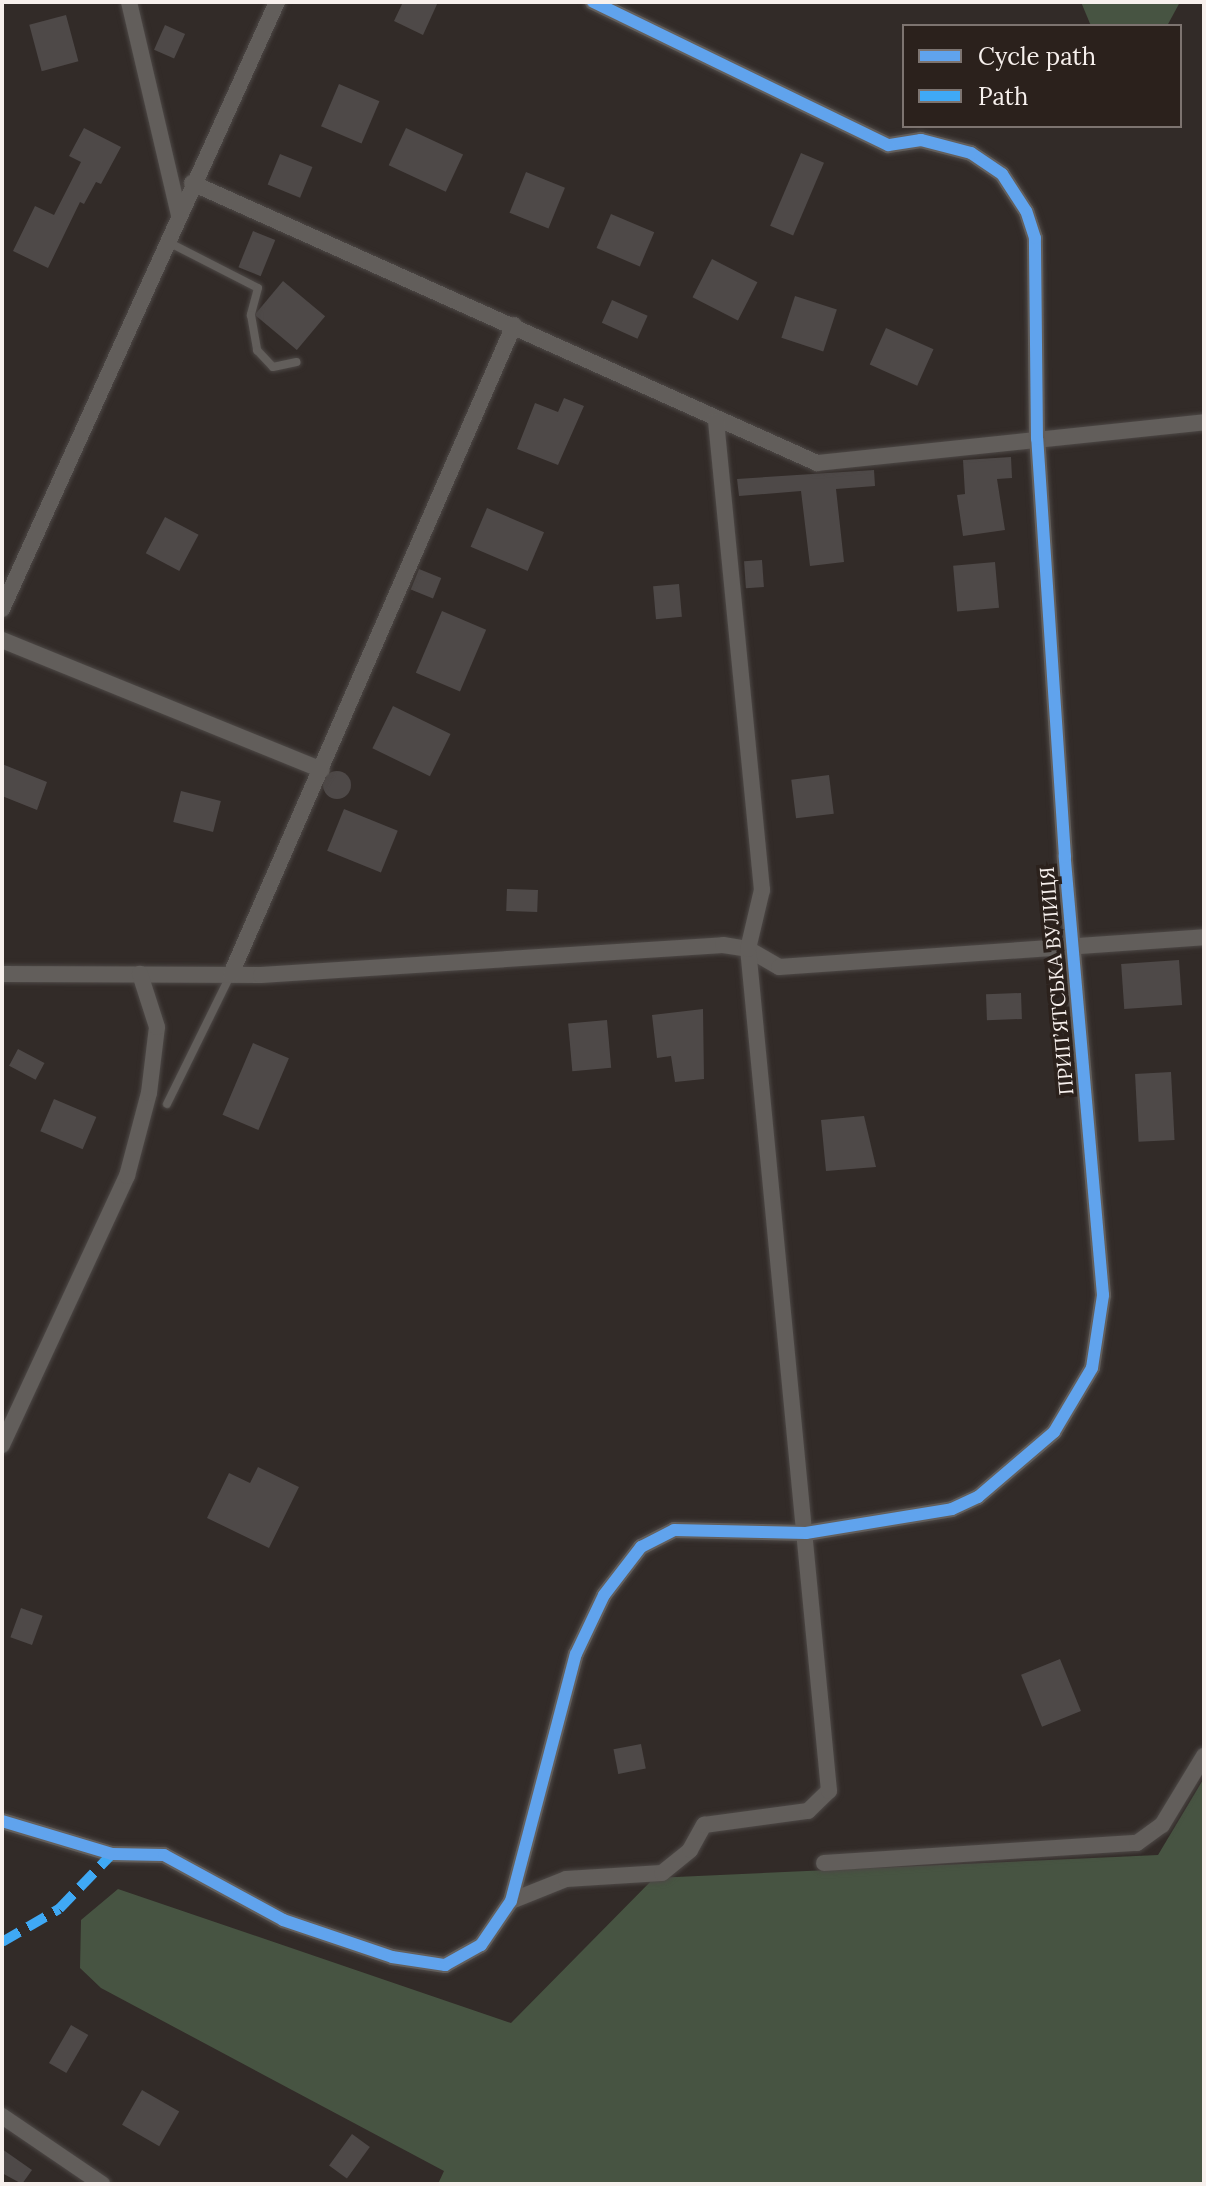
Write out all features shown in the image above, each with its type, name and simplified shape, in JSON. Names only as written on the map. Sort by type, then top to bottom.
[{"type":"street","points":[[129,2],[179,215]]},
{"type":"street","points":[[2,609],[192,183],[277,2]]},
{"type":"street","name":"ПРИП’ЯТСЬКА ВУЛИЦЯ","points":[[511,1901],[576,1654],[624,1563],[674,1530],[806,1533],[952,1509],[978,1497],[1054,1432],[1092,1368],[1103,1295],[1072,947],[1037,439],[1035,238],[1026,211],[1002,174],[971,153],[921,140],[888,145],[593,2]]},
{"type":"street","points":[[192,183],[514,325],[716,421],[817,463],[1204,422]]},
{"type":"street","points":[[231,974],[514,325]]},
{"type":"street","points":[[2,1821],[112,1854],[164,1855],[283,1920],[392,1957],[445,1965],[481,1945],[511,1901],[566,1879],[662,1873],[690,1850],[704,1825],[808,1811],[829,1791],[748,949],[762,890],[716,421]]},
{"type":"street","points":[[2,640],[322,770]]},
{"type":"street","points":[[2,974],[231,974],[723,945],[748,949],[779,967],[1204,937]]},
{"type":"street","points":[[2,1445],[127,1176],[149,1093],[157,1027],[140,974]]},
{"type":"street","points":[[824,1863],[1137,1843],[1162,1825],[1204,1756]]},
{"type":"street","points":[[2,2116],[102,2184]]},
{"type":"lane","points":[[167,241],[258,288],[251,315],[257,350],[273,367],[296,362]]},
{"type":"lane","points":[[167,1104],[231,974]]},
{"type":"green space","points":[[1081,2],[1180,2],[1168,24],[1090,24]]},
{"type":"green space","points":[[1204,1778],[1204,2184],[438,2184],[444,2171],[101,1988],[80,1968],[81,1920],[118,1889],[511,2023],[654,1878],[1158,1855]]},
{"type":"building","points":[[403,2],[438,2],[423,35],[394,21]]},
{"type":"building","points":[[66,15],[78,61],[42,71],[29,25]]},
{"type":"building","points":[[165,25],[185,34],[174,59],[154,50]]},
{"type":"building","points":[[339,84],[380,101],[362,144],[321,126]]},
{"type":"building","points":[[84,128],[121,147],[101,184],[96,182],[84,204],[80,202],[48,268],[13,251],[35,206],[54,215],[81,162],[69,156]]},
{"type":"building","points":[[406,128],[463,155],[446,192],[389,165]]},
{"type":"building","points":[[801,153],[824,163],[793,235],[770,226]]},
{"type":"building","points":[[280,154],[312,167],[300,198],[268,185]]},
{"type":"building","points":[[526,172],[565,188],[548,229],[510,213]]},
{"type":"building","points":[[611,214],[654,232],[640,266],[597,248]]},
{"type":"building","points":[[253,231],[275,240],[261,276],[238,267]]},
{"type":"building","points":[[712,259],[757,282],[738,320],[692,297]]},
{"type":"building","points":[[283,281],[325,316],[297,350],[255,315]]},
{"type":"building","points":[[795,296],[837,310],[823,351],[781,338]]},
{"type":"building","points":[[612,300],[648,316],[637,339],[602,323]]},
{"type":"building","points":[[886,328],[934,349],[917,386],[870,365]]},
{"type":"building","points":[[564,398],[584,406],[558,465],[517,449],[535,403],[558,412]]},
{"type":"building","points":[[1011,457],[1012,478],[997,479],[1005,530],[963,536],[957,495],[965,494],[963,460]]},
{"type":"building","points":[[874,470],[875,486],[836,489],[844,562],[810,566],[801,491],[739,496],[737,479]]},
{"type":"building","points":[[487,508],[544,532],[528,571],[471,547]]},
{"type":"building","points":[[165,517],[199,535],[179,571],[146,553]]},
{"type":"building","points":[[762,560],[764,587],[746,588],[744,561]]},
{"type":"building","points":[[995,562],[999,608],[957,611],[953,566]]},
{"type":"building","points":[[419,569],[441,578],[433,598],[411,589]]},
{"type":"building","points":[[679,584],[682,617],[656,619],[653,586]]},
{"type":"building","points":[[442,611],[486,630],[460,691],[416,673]]},
{"type":"building","points":[[393,706],[451,734],[430,776],[372,748]]},
{"type":"building","points":[[2,764],[47,782],[37,810],[2,796]]},
{"type":"building","points":[[337,771],[347,775],[351,785],[347,795],[337,799],[327,795],[323,785],[327,775]]},
{"type":"building","points":[[829,775],[834,814],[796,818],[791,780]]},
{"type":"building","points":[[181,791],[221,801],[213,832],[173,822]]},
{"type":"building","points":[[344,809],[398,831],[381,872],[327,851]]},
{"type":"building","points":[[507,889],[538,890],[537,912],[506,911]]},
{"type":"building","points":[[1179,960],[1182,1005],[1124,1009],[1121,964]]},
{"type":"building","points":[[1021,993],[1022,1019],[987,1020],[986,994]]},
{"type":"building","points":[[703,1009],[704,1079],[675,1082],[671,1056],[657,1058],[652,1015]]},
{"type":"building","points":[[607,1020],[611,1068],[572,1071],[568,1023]]},
{"type":"building","points":[[253,1043],[289,1058],[258,1130],[223,1115]]},
{"type":"building","points":[[18,1049],[44,1063],[36,1080],[9,1066]]},
{"type":"building","points":[[1171,1072],[1175,1140],[1139,1142],[1135,1074]]},
{"type":"building","points":[[54,1099],[96,1117],[83,1149],[40,1131]]},
{"type":"building","points":[[864,1116],[876,1167],[826,1171],[821,1120]]},
{"type":"building","points":[[258,1467],[299,1487],[269,1548],[207,1518],[229,1473],[250,1483]]},
{"type":"building","points":[[21,1608],[43,1616],[32,1645],[10,1637]]},
{"type":"building","points":[[1060,1659],[1081,1711],[1042,1727],[1021,1675]]},
{"type":"building","points":[[641,1744],[646,1769],[618,1774],[614,1749]]},
{"type":"building","points":[[71,2025],[88,2035],[66,2073],[49,2063]]},
{"type":"building","points":[[142,2090],[179,2112],[159,2146],[122,2125]]},
{"type":"building","points":[[352,2134],[370,2147],[347,2178],[329,2166]]},
{"type":"building","points":[[2,2149],[32,2170],[22,2184],[2,2173]]},
{"type":"marked path","points":[[2,1942],[59,1909],[112,1854]]},
{"type":"cycle path","points":[[2,1821],[112,1854],[164,1855],[283,1920],[392,1957],[445,1965],[481,1945],[511,1901],[576,1654],[604,1595],[641,1547],[674,1530],[806,1533],[952,1509],[978,1497],[1054,1432],[1092,1368],[1103,1295],[1065,857],[1037,439],[1035,238],[1026,211],[1002,174],[971,153],[921,140],[888,145],[593,2]]}]
